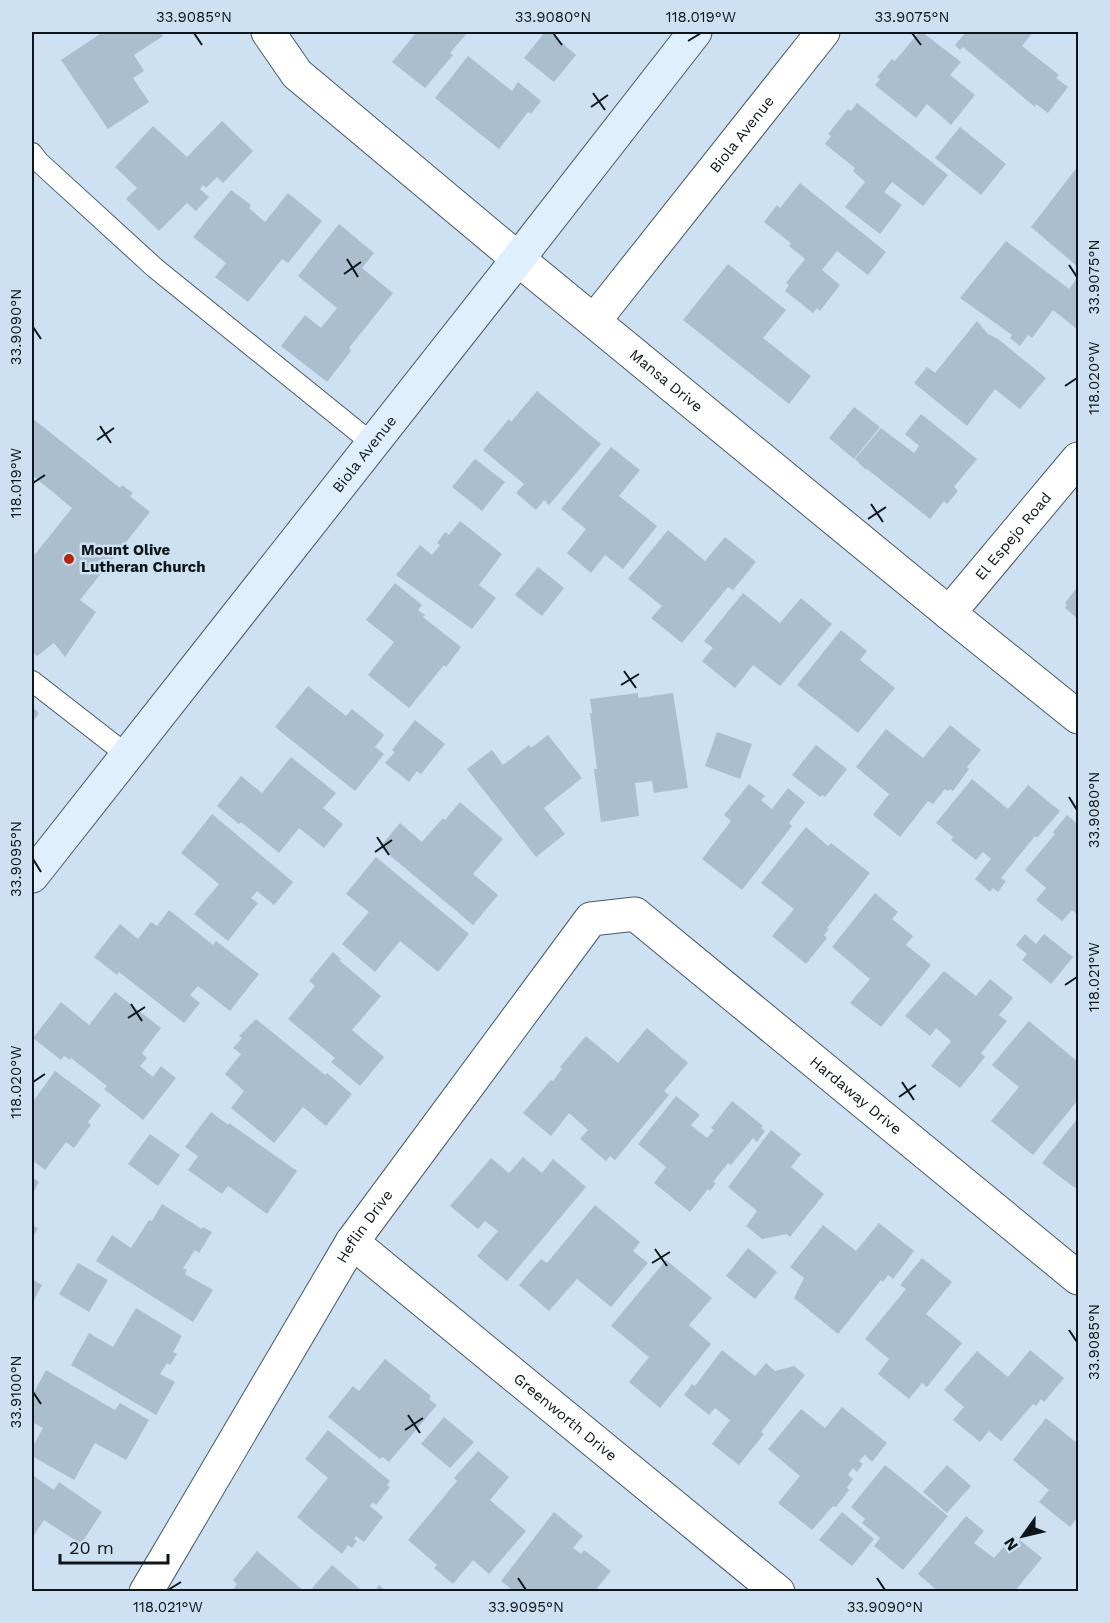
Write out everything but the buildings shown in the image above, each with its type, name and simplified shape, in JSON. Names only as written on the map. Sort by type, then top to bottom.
[{"type":"street","name":"Mansa Drive","points":[[268,32],[297,74],[518,259],[1078,717]]},
{"type":"street","name":"Biola Avenue","points":[[32,876],[695,32]]},
{"type":"street","name":"Biola Avenue","points":[[594,321],[823,32]]},
{"type":"street","name":"El Espejo Road","points":[[949,613],[1078,459]]},
{"type":"street","name":"Heflin Drive","points":[[146,1592],[352,1242],[591,919],[635,914]]},
{"type":"street","name":"Hardaway Drive","points":[[635,914],[1078,1278]]},
{"type":"street","name":"Greenworth Drive","points":[[352,1242],[778,1592]]},
{"type":"lane","points":[[32,153],[155,268],[373,444]]},
{"type":"lane","points":[[32,681],[127,755]]},
{"type":"place","name":"Mount Olive Lutheran Church","points":[[69,559]]}]
